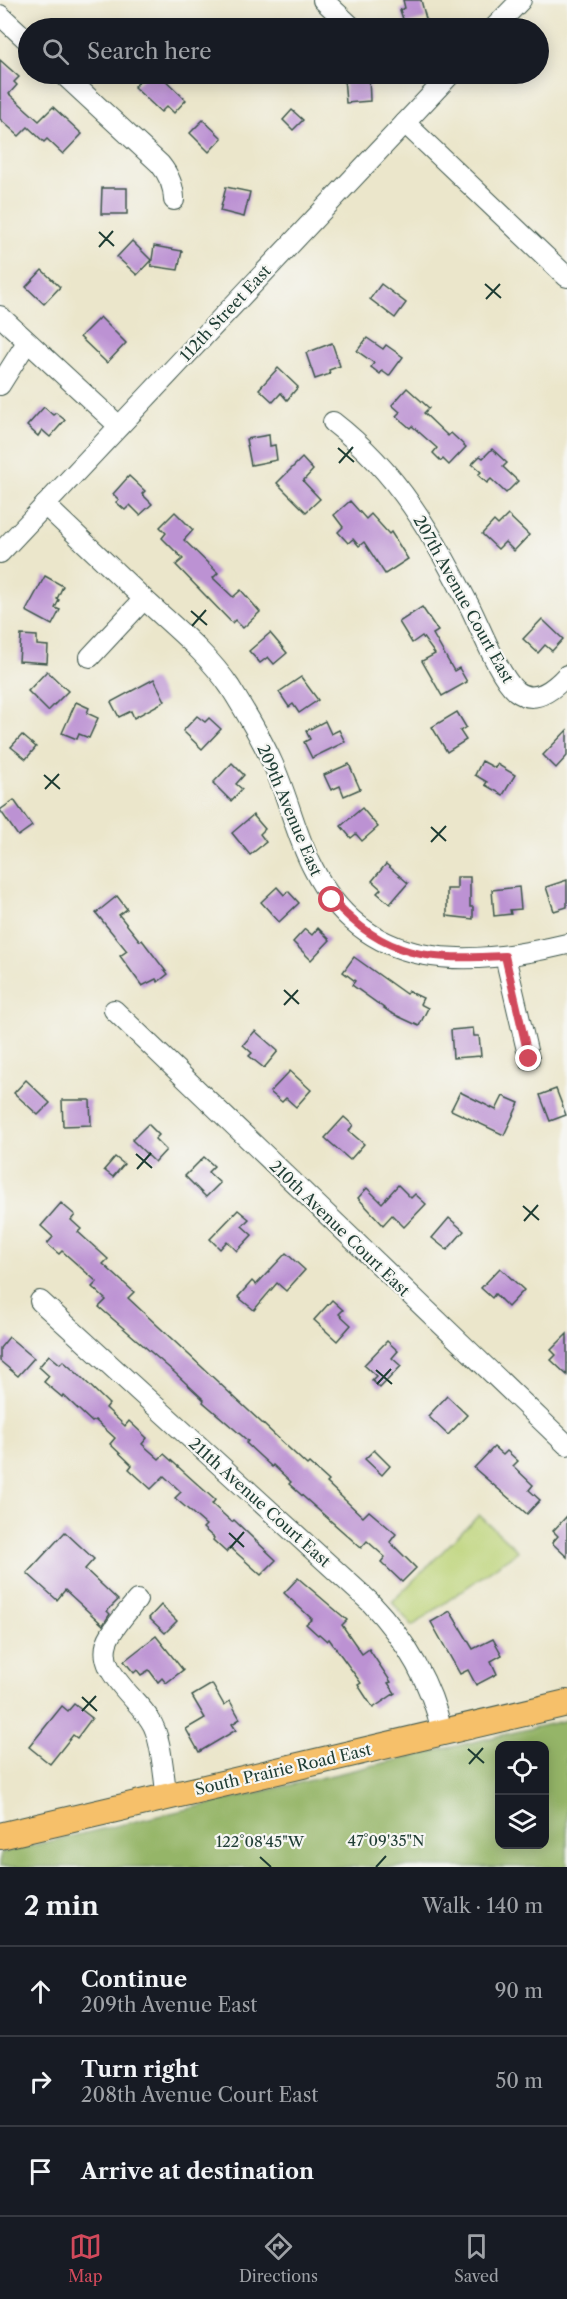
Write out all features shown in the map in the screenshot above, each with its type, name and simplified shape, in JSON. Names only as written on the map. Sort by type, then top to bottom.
[{"type":"main road","name":"South Prairie Road East","points":[[0,1836],[567,1703]]},
{"type":"street","points":[[323,0],[342,18]]},
{"type":"street","points":[[503,18],[520,0]]},
{"type":"street","points":[[0,15],[18,32]]},
{"type":"street","points":[[74,84],[160,164],[174,189],[174,200]]},
{"type":"street","name":"112th Street East","points":[[0,553],[442,84]]},
{"type":"street","points":[[405,123],[567,277]]},
{"type":"street","points":[[0,316],[119,426]]},
{"type":"street","points":[[0,386],[27,342]]},
{"type":"street","name":"207th Avenue Court East","points":[[333,422],[351,436],[376,462],[407,498],[435,539],[509,682],[517,692],[538,696],[555,687],[567,675]]},
{"type":"street","name":"209th Avenue East","points":[[45,505],[204,654],[229,685],[273,763],[312,868],[325,889],[345,913],[373,936],[403,951],[452,959],[505,956],[567,944]]},
{"type":"street","points":[[90,657],[144,599]]},
{"type":"street","points":[[505,956],[529,1059]]},
{"type":"street","name":"210th Avenue Court East","points":[[114,1010],[567,1445]]},
{"type":"street","name":"211th Avenue Court East","points":[[40,1301],[386,1619],[417,1664],[429,1689],[442,1732]]},
{"type":"street","points":[[137,1600],[110,1635],[104,1651],[109,1668],[151,1720],[156,1734],[167,1797]]},
{"type":"green space","points":[[479,1515],[518,1551],[412,1626],[392,1602]]},
{"type":"green space","points":[[567,1720],[567,1867],[0,1867],[0,1853]]},
{"type":"building","points":[[403,0],[421,0],[426,18],[403,18],[400,10],[405,8]]},
{"type":"building","points":[[0,60],[18,76],[14,82],[17,85],[9,94],[39,121],[53,107],[82,134],[63,154],[47,139],[44,142],[28,127],[19,136],[0,119]]},
{"type":"building","points":[[137,84],[169,84],[186,100],[174,113],[167,106],[161,112],[134,87]]},
{"type":"building","points":[[345,84],[369,84],[370,101],[346,103]]},
{"type":"building","points":[[292,110],[303,120],[293,130],[283,120]]},
{"type":"building","points":[[203,120],[222,138],[209,152],[190,133]]},
{"type":"building","points":[[226,187],[250,192],[244,217],[220,211]]},
{"type":"building","points":[[102,188],[127,188],[127,214],[101,214]]},
{"type":"building","points":[[132,241],[151,260],[137,275],[117,257]]},
{"type":"building","points":[[154,246],[182,251],[178,270],[151,266]]},
{"type":"building","points":[[42,270],[60,287],[44,304],[26,287]]},
{"type":"building","points":[[381,284],[406,303],[395,318],[370,299]]},
{"type":"building","points":[[100,317],[126,343],[107,363],[80,337]]},
{"type":"building","points":[[367,338],[383,349],[386,345],[403,357],[389,376],[382,371],[380,374],[371,367],[374,363],[357,351]]},
{"type":"building","points":[[332,343],[340,366],[329,370],[330,374],[315,379],[306,353]]},
{"type":"building","points":[[278,368],[298,387],[287,400],[281,393],[273,402],[259,389]]},
{"type":"building","points":[[407,388],[429,408],[424,413],[448,436],[451,433],[466,447],[449,465],[433,453],[437,448],[412,426],[410,428],[396,416],[400,412],[392,405]]},
{"type":"building","points":[[44,407],[53,415],[56,413],[65,420],[50,437],[42,430],[38,436],[27,426]]},
{"type":"building","points":[[269,435],[270,446],[275,445],[277,460],[251,465],[246,439]]},
{"type":"building","points":[[492,449],[507,463],[503,467],[518,481],[506,493],[491,479],[487,483],[478,475],[481,472],[472,464]]},
{"type":"building","points":[[302,458],[313,470],[303,481],[320,499],[306,512],[277,483]]},
{"type":"building","points":[[129,476],[145,491],[142,494],[152,504],[140,515],[130,505],[125,510],[116,502],[119,500],[113,494]]},
{"type":"building","points":[[350,501],[366,519],[371,514],[389,534],[391,532],[408,559],[385,574],[364,542],[359,546],[353,539],[348,543],[338,532],[343,527],[334,515]]},
{"type":"building","points":[[175,512],[193,530],[184,540],[218,573],[213,578],[233,597],[241,590],[260,612],[243,628],[235,620],[232,623],[176,565],[183,559],[162,538],[166,533],[160,527]]},
{"type":"building","points":[[508,515],[529,535],[514,551],[505,542],[498,549],[482,534],[494,521],[498,525]]},
{"type":"building","points":[[45,576],[63,586],[55,608],[60,610],[52,625],[26,611]]},
{"type":"building","points":[[422,607],[438,631],[433,634],[454,671],[459,668],[467,682],[442,696],[422,661],[435,654],[422,636],[412,643],[399,622]]},
{"type":"building","points":[[542,619],[563,639],[552,651],[545,645],[538,653],[523,639]]},
{"type":"building","points":[[270,633],[287,653],[274,664],[268,657],[260,663],[249,651]]},
{"type":"building","points":[[21,635],[37,636],[37,645],[48,646],[47,663],[19,661]]},
{"type":"building","points":[[47,671],[68,691],[48,711],[28,691]]},
{"type":"building","points":[[301,677],[318,700],[299,713],[293,704],[289,707],[279,692]]},
{"type":"building","points":[[154,679],[165,701],[134,718],[131,711],[119,717],[111,702]]},
{"type":"building","points":[[76,702],[89,708],[87,713],[98,718],[89,738],[79,734],[77,739],[62,733]]},
{"type":"building","points":[[457,712],[466,727],[460,731],[466,740],[447,752],[432,727]]},
{"type":"building","points":[[197,716],[205,722],[209,718],[221,729],[202,749],[183,731]]},
{"type":"building","points":[[325,721],[331,734],[339,730],[345,742],[312,758],[304,742],[310,739],[306,731]]},
{"type":"building","points":[[567,730],[567,756],[556,768],[543,755]]},
{"type":"building","points":[[22,735],[36,747],[26,759],[11,747]]},
{"type":"building","points":[[482,761],[495,768],[497,764],[515,775],[503,795],[485,785],[487,782],[475,775]]},
{"type":"building","points":[[232,763],[244,775],[236,784],[242,789],[231,801],[213,783]]},
{"type":"building","points":[[349,764],[360,789],[344,796],[340,786],[331,790],[324,775]]},
{"type":"building","points":[[14,800],[32,826],[18,836],[0,810]]},
{"type":"building","points":[[362,808],[378,827],[362,841],[356,834],[351,838],[341,826]]},
{"type":"building","points":[[253,815],[265,829],[260,834],[266,842],[250,855],[232,833]]},
{"type":"building","points":[[386,864],[408,883],[390,904],[377,893],[381,889],[372,881]]},
{"type":"building","points":[[457,877],[470,877],[470,907],[473,907],[473,919],[447,916],[447,889],[457,889]]},
{"type":"building","points":[[567,880],[567,907],[554,911],[546,887]]},
{"type":"building","points":[[277,887],[284,895],[288,891],[299,903],[279,922],[261,902]]},
{"type":"building","points":[[519,887],[521,909],[510,910],[511,914],[494,916],[492,890]]},
{"type":"building","points":[[117,896],[127,909],[119,915],[168,974],[158,982],[156,979],[142,986],[120,956],[127,951],[96,913]]},
{"type":"building","points":[[318,928],[330,940],[311,960],[293,942],[305,929],[312,935]]},
{"type":"building","points":[[354,957],[406,994],[408,991],[423,998],[420,1004],[428,1008],[419,1026],[391,1013],[352,985],[355,981],[343,972]]},
{"type":"building","points":[[473,1028],[474,1036],[479,1036],[481,1056],[453,1058],[451,1030]]},
{"type":"building","points":[[255,1031],[278,1051],[264,1068],[249,1056],[252,1053],[243,1045]]},
{"type":"building","points":[[290,1071],[311,1090],[296,1107],[286,1098],[282,1102],[270,1092]]},
{"type":"building","points":[[26,1080],[50,1103],[38,1115],[14,1093]]},
{"type":"building","points":[[556,1089],[566,1115],[550,1121],[540,1095]]},
{"type":"building","points":[[460,1092],[496,1110],[503,1096],[519,1103],[504,1135],[451,1110]]},
{"type":"building","points":[[62,1100],[90,1100],[91,1125],[63,1126]]},
{"type":"building","points":[[344,1117],[353,1125],[349,1131],[364,1144],[350,1160],[325,1138]]},
{"type":"building","points":[[148,1124],[159,1135],[155,1139],[166,1150],[155,1162],[132,1140]]},
{"type":"building","points":[[115,1157],[124,1164],[113,1177],[104,1170]]},
{"type":"building","points":[[204,1157],[214,1166],[208,1172],[220,1183],[206,1197],[185,1176]]},
{"type":"building","points":[[398,1185],[411,1198],[415,1194],[426,1204],[404,1227],[392,1215],[383,1225],[358,1198],[367,1188],[382,1203]]},
{"type":"building","points":[[61,1203],[75,1215],[71,1220],[81,1229],[78,1232],[108,1259],[103,1264],[134,1292],[128,1298],[307,1465],[309,1463],[329,1481],[327,1483],[363,1517],[369,1511],[396,1534],[390,1542],[416,1568],[402,1582],[381,1562],[385,1557],[367,1541],[361,1548],[289,1484],[291,1482],[246,1443],[248,1441],[203,1402],[204,1400],[174,1372],[99,1307],[106,1300],[92,1287],[97,1282],[62,1251],[59,1254],[47,1244],[53,1237],[41,1226]]},
{"type":"building","points":[[238,1210],[249,1219],[242,1226],[252,1235],[237,1251],[227,1241],[220,1249],[210,1239]]},
{"type":"building","points":[[449,1218],[464,1231],[447,1250],[432,1238]]},
{"type":"building","points":[[286,1253],[305,1270],[286,1291],[277,1283],[254,1310],[238,1297],[252,1281],[256,1285]]},
{"type":"building","points":[[500,1268],[524,1290],[508,1307],[495,1294],[492,1298],[481,1288]]},
{"type":"building","points":[[332,1300],[343,1310],[339,1314],[351,1325],[337,1341],[314,1320]]},
{"type":"building","points":[[567,1334],[567,1375],[551,1360],[556,1355],[551,1350]]},
{"type":"building","points":[[9,1337],[34,1358],[18,1376],[0,1361],[0,1348]]},
{"type":"building","points":[[387,1341],[398,1351],[392,1358],[401,1366],[380,1388],[372,1380],[376,1376],[364,1365]]},
{"type":"building","points":[[49,1355],[60,1364],[63,1361],[80,1376],[109,1404],[106,1408],[125,1426],[129,1421],[147,1438],[142,1444],[159,1459],[164,1454],[215,1500],[212,1504],[232,1522],[234,1520],[276,1560],[261,1575],[230,1547],[226,1552],[213,1540],[214,1538],[203,1528],[206,1525],[175,1498],[181,1492],[164,1476],[151,1489],[129,1469],[132,1465],[110,1444],[115,1438],[44,1382],[49,1376],[39,1367]]},
{"type":"building","points":[[447,1396],[467,1415],[448,1435],[428,1416]]},
{"type":"building","points":[[494,1447],[503,1455],[507,1451],[518,1461],[513,1466],[533,1485],[529,1490],[540,1500],[527,1514],[474,1468]]},
{"type":"building","points":[[374,1450],[390,1466],[382,1475],[365,1459]]},
{"type":"building","points":[[567,1516],[567,1557],[552,1543],[558,1536],[553,1531]]},
{"type":"building","points":[[65,1532],[94,1559],[85,1569],[118,1600],[107,1611],[110,1614],[103,1625],[65,1590],[57,1600],[27,1573]]},
{"type":"building","points":[[298,1578],[347,1620],[342,1625],[362,1654],[369,1649],[391,1682],[388,1683],[395,1693],[373,1708],[358,1685],[361,1683],[329,1639],[327,1641],[306,1624],[312,1619],[284,1593]]},
{"type":"building","points":[[161,1605],[177,1621],[165,1633],[149,1618]]},
{"type":"building","points":[[450,1611],[473,1649],[493,1639],[502,1655],[491,1661],[497,1674],[476,1685],[468,1670],[460,1674],[431,1622]]},
{"type":"building","points":[[156,1636],[183,1670],[166,1683],[162,1678],[158,1682],[149,1670],[141,1675],[137,1670],[134,1673],[124,1661]]},
{"type":"building","points":[[212,1684],[224,1705],[230,1701],[240,1719],[232,1724],[236,1730],[199,1752],[186,1729],[205,1718],[192,1696]]},
{"type":"building","points":[[74,1704],[92,1718],[77,1738],[73,1735],[50,1764],[29,1747],[62,1706],[68,1711]]},
{"type":"route","points":[[332,900],[373,936],[403,951],[452,959],[505,956],[529,1059]]}]
